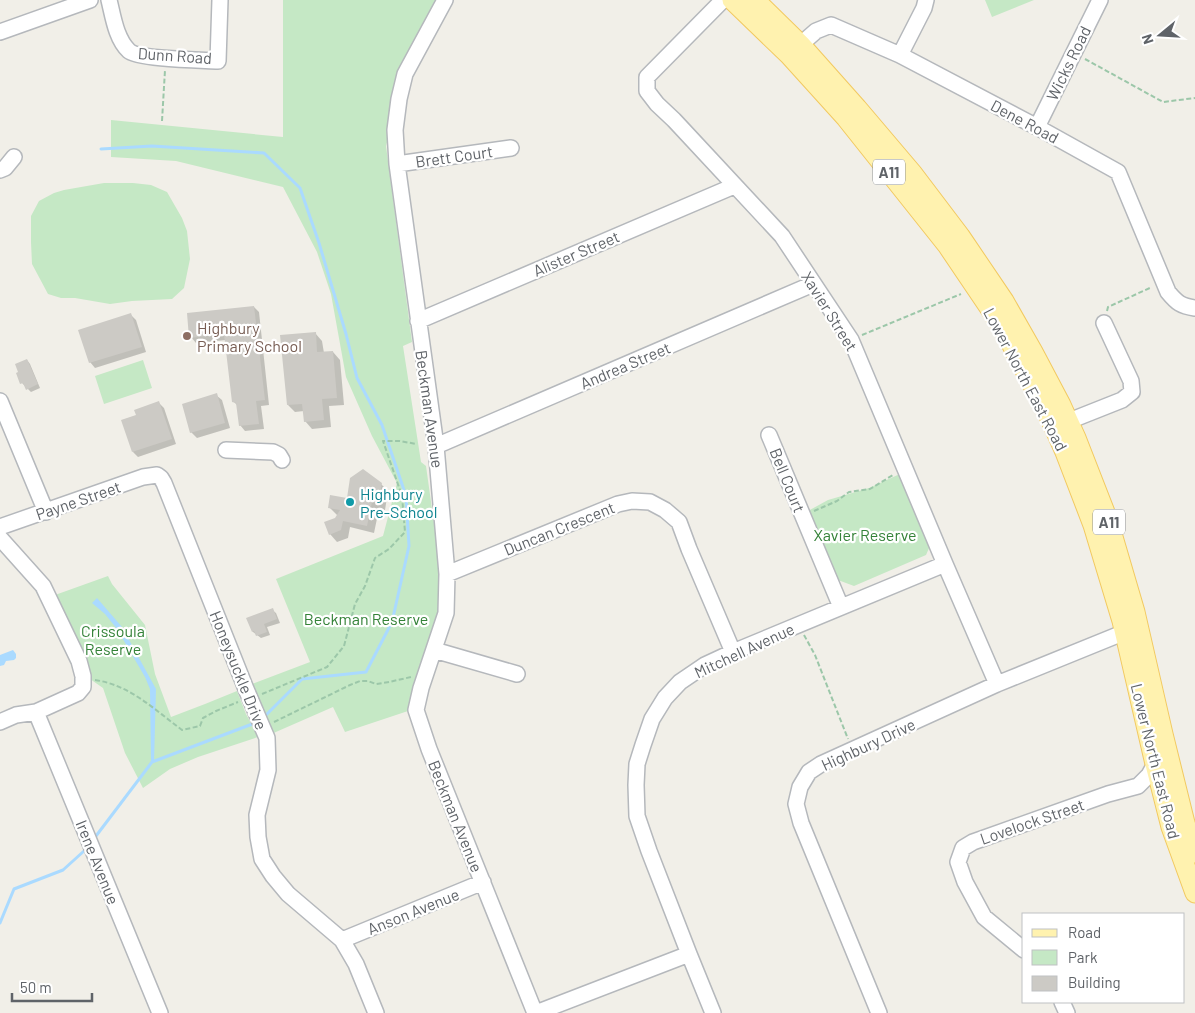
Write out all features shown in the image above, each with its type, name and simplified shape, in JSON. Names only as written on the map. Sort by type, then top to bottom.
[{"type":"main road","name":"Lower North East Road","points":[[732,0],[795,50],[857,108],[913,174],[960,236],[1009,310],[1033,352],[1061,424],[1066,452],[1132,629],[1163,734],[1184,823],[1195,893]]},
{"type":"main road","name":"Lower North East Road","points":[[755,0],[795,50]]},
{"type":"main road","name":"Lower North East Road","points":[[1132,629],[1154,764],[1164,800],[1184,823],[1195,853]]},
{"type":"street","points":[[0,32],[90,0]]},
{"type":"street","name":"Dunn Road","points":[[108,0],[119,36],[130,52],[166,58],[218,61],[220,0]]},
{"type":"street","name":"Beckman Avenue","points":[[445,0],[404,74],[395,130],[396,164],[436,446],[447,574],[446,613],[421,688],[416,710],[429,749],[536,1013]]},
{"type":"street","name":"Xavier Street","points":[[723,0],[647,77],[647,91],[657,104],[782,236],[851,340],[997,684]]},
{"type":"street","points":[[900,55],[924,8],[926,0]]},
{"type":"street","name":"Wicks Road","points":[[1037,127],[1100,0]]},
{"type":"street","name":"Dene Road","points":[[795,50],[816,31],[831,25],[900,55],[1118,172],[1168,292],[1178,304],[1195,308]]},
{"type":"street","name":"Brett Court","points":[[396,164],[511,148]]},
{"type":"street","points":[[0,170],[5,168],[14,158]]},
{"type":"street","name":"Alister Street","points":[[418,321],[734,186]]},
{"type":"street","name":"Andrea Street","points":[[436,446],[813,284]]},
{"type":"street","points":[[1061,424],[1122,400],[1132,392],[1131,381],[1104,323]]},
{"type":"street","points":[[0,401],[46,512]]},
{"type":"street","name":"Bell Court","points":[[769,435],[841,607]]},
{"type":"street","points":[[226,450],[273,452],[279,455],[282,460]]},
{"type":"street","name":"Payne Street","points":[[0,527],[143,477],[157,475]]},
{"type":"street","name":"Honeysuckle Drive","points":[[157,475],[164,482],[267,738],[268,770],[257,815],[258,838],[262,859],[288,894],[342,940],[356,964],[376,1013]]},
{"type":"street","name":"Duncan Crescent","points":[[447,574],[618,504],[632,501],[650,502],[666,510],[679,522],[733,652]]},
{"type":"street","points":[[0,538],[43,586],[79,660],[83,676],[83,687],[78,693],[36,712],[16,715],[0,722]]},
{"type":"street","name":"Mitchell Avenue","points":[[713,1013],[637,816],[637,764],[652,719],[665,698],[680,682],[705,665],[945,564]]},
{"type":"street","name":"Highbury Drive","points":[[879,1013],[801,823],[796,804],[800,787],[809,772],[821,764],[997,684],[1132,629]]},
{"type":"street","points":[[434,650],[517,674]]},
{"type":"street","name":"Irene Avenue","points":[[36,712],[160,1013]]},
{"type":"street","points":[[1154,764],[1151,772],[1138,786],[1152,791],[1164,800]]},
{"type":"street","name":"Lovelock Street","points":[[1022,948],[984,917],[965,882],[958,862],[962,848],[972,842],[1108,794],[1138,786]]},
{"type":"street","name":"Anson Avenue","points":[[342,940],[483,882]]},
{"type":"street","points":[[536,1013],[689,954]]},
{"type":"path","points":[[1074,53],[1163,102],[1195,98]]},
{"type":"path","points":[[162,121],[166,58]]},
{"type":"path","points":[[1104,323],[1108,307],[1164,281]]},
{"type":"path","points":[[851,340],[968,291]]},
{"type":"path","points":[[83,676],[122,688],[153,707],[182,730],[200,726],[203,718],[216,711],[327,667],[344,646],[355,604],[365,586],[375,558],[389,549],[405,532],[402,496],[383,441],[400,441],[416,444]]},
{"type":"path","points":[[803,516],[837,501],[849,492],[870,488],[906,469]]},
{"type":"path","points":[[800,624],[815,655],[852,750]]},
{"type":"path","points":[[263,728],[360,681],[376,684],[426,673]]},
{"type":"green space","name":"Beckman Reserve","points":[[283,0],[441,0],[405,74],[386,146],[412,342],[403,346],[421,462],[426,466],[441,573],[439,610],[411,710],[345,732],[333,707],[269,735],[247,686],[310,662],[276,579],[383,536],[397,483],[372,436],[346,377],[331,294],[317,252],[283,187],[176,161],[111,157],[111,120],[283,137]]},
{"type":"green space","points":[[985,0],[1034,0],[992,17]]},
{"type":"green space","points":[[104,183],[151,185],[167,192],[187,231],[190,259],[184,288],[172,299],[110,304],[75,298],[61,298],[48,294],[32,264],[31,216],[39,201],[54,193]]},
{"type":"green space","points":[[143,360],[152,388],[104,404],[95,376]]},
{"type":"green space","name":"Xavier Reserve","points":[[902,473],[930,546],[926,555],[854,586],[838,580],[808,511],[828,500],[869,488]]},
{"type":"green space","name":"Crissoula Reserve","points":[[108,576],[112,584],[145,625],[155,674],[171,717],[237,691],[258,737],[198,757],[170,769],[143,788],[125,753],[103,688],[90,679],[69,622],[55,595]]},
{"type":"water","points":[[97,598],[122,627],[156,689],[154,763],[151,761],[150,689],[117,629],[105,614],[92,603]]},
{"type":"water","points":[[13,650],[16,658],[6,661],[4,665],[0,666],[0,655]]},
{"type":"building","points":[[254,306],[265,400],[256,401],[259,424],[239,426],[236,403],[232,402],[224,334],[189,338],[187,313]]},
{"type":"building","points":[[131,313],[142,347],[89,363],[78,330]]},
{"type":"building","points":[[316,332],[317,352],[333,351],[337,398],[322,399],[324,420],[304,422],[302,404],[287,405],[280,335]]},
{"type":"building","points":[[27,359],[38,384],[26,390],[23,383],[20,384],[15,364]]},
{"type":"building","points":[[217,393],[225,423],[190,433],[182,404]]},
{"type":"building","points":[[159,401],[172,439],[132,452],[121,420],[136,415],[134,410]]},
{"type":"building","name":"Highbury Pre-School","points":[[363,469],[382,483],[378,503],[372,502],[367,526],[343,521],[341,530],[329,535],[324,522],[335,518],[340,510],[328,508],[330,495],[347,498],[350,478]]},
{"type":"building","points":[[273,608],[277,619],[264,624],[267,632],[256,636],[254,631],[252,632],[246,618]]},
{"type":"waterway","points":[[101,149],[152,146],[264,153],[300,188],[319,243],[357,378],[382,425],[406,496],[409,546],[392,622],[366,672],[302,679],[264,717]]},
{"type":"waterway","points":[[96,836],[152,762],[255,723]]},
{"type":"waterway","points":[[0,923],[14,889],[63,870],[84,851]]},
{"type":"place","name":"Highbury Primary School","points":[[187,336]]},
{"type":"place","name":"Highbury Pre-School","points":[[350,502]]}]
